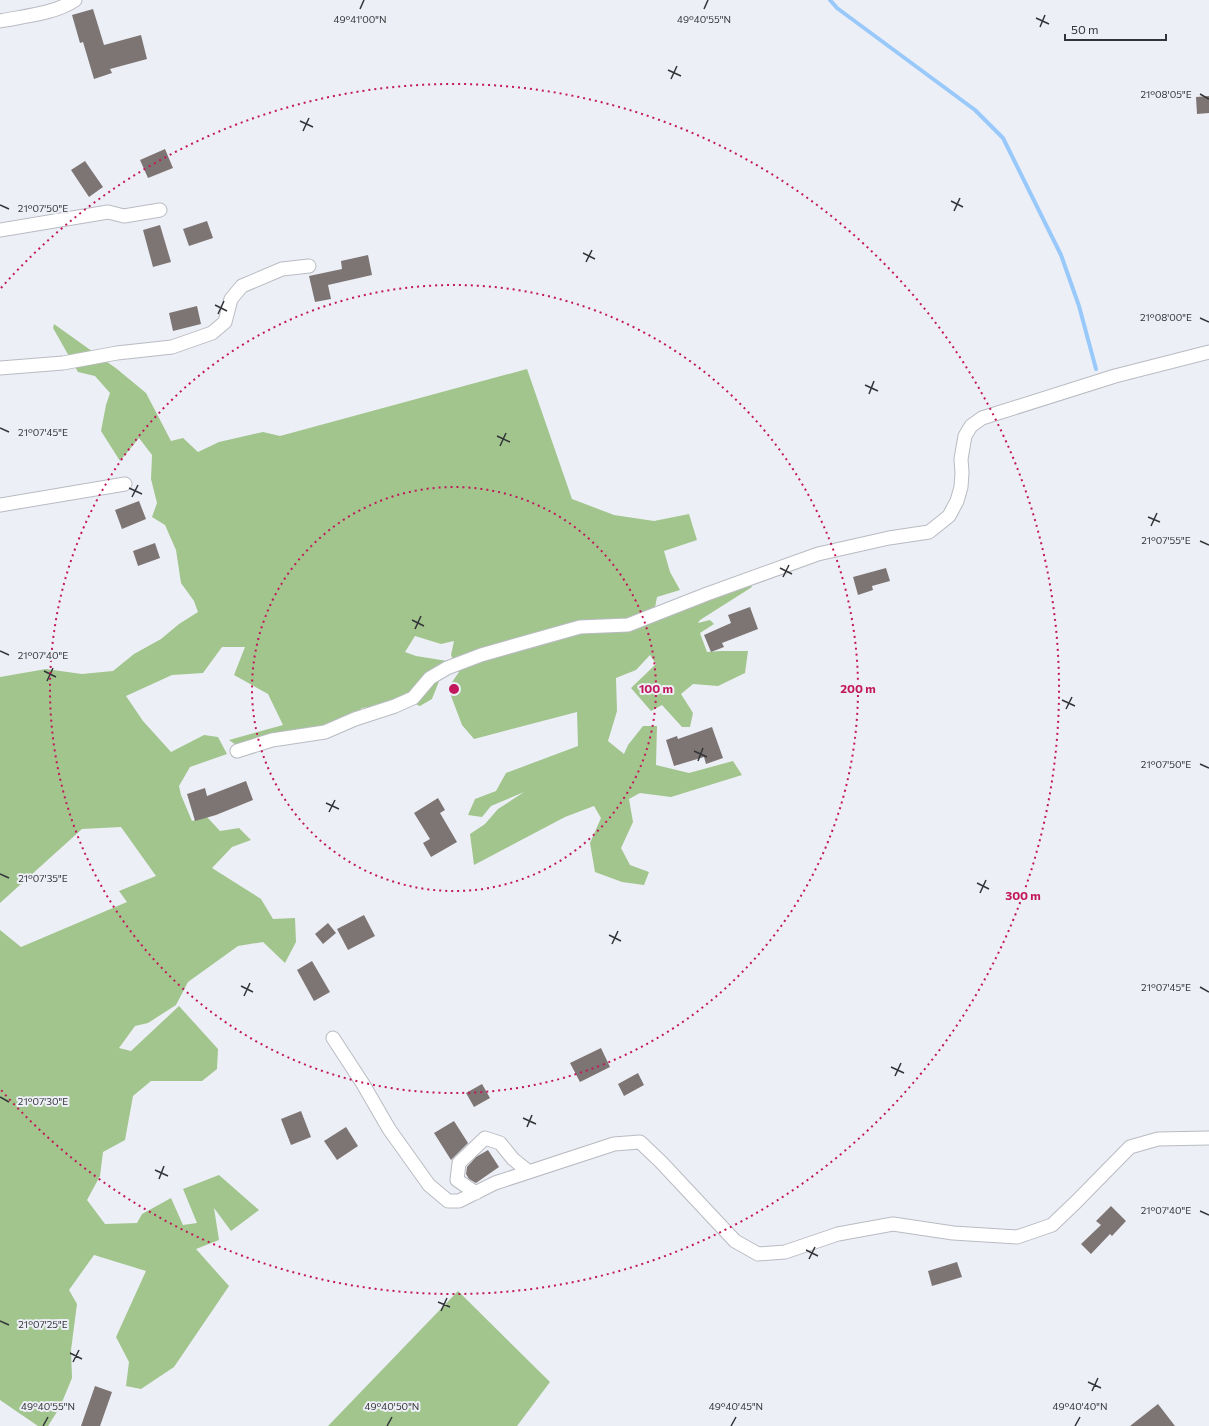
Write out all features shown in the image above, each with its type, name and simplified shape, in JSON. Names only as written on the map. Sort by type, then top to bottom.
[{"type":"lane","points":[[0,21],[36,15],[67,6],[75,0]]},
{"type":"lane","points":[[0,230],[108,212],[124,216],[160,210]]},
{"type":"lane","points":[[0,368],[63,363],[117,353],[172,347],[212,332],[225,322],[231,299],[242,286],[282,269],[309,266]]},
{"type":"lane","points":[[237,751],[272,740],[325,732],[355,719],[395,706],[413,698],[430,678],[447,668],[481,655],[580,627],[628,625],[706,594],[818,554],[889,538],[929,532],[949,516],[957,501],[961,487],[961,458],[965,436],[971,426],[982,418],[1115,376],[1209,352]]},
{"type":"lane","points":[[0,505],[125,484]]},
{"type":"lane","points":[[333,1038],[363,1084],[388,1129],[429,1185],[448,1201],[459,1201],[495,1183],[614,1144],[640,1142],[662,1162],[735,1241],[758,1254],[785,1252],[838,1234],[893,1224],[953,1233],[1017,1237],[1052,1225],[1130,1147],[1158,1139],[1209,1138]]},
{"type":"lane","points":[[476,1193],[457,1180],[459,1163],[484,1138],[500,1143],[513,1159],[529,1172]]},
{"type":"green space","points":[[54,324],[117,369],[146,393],[171,441],[183,438],[198,452],[219,442],[263,432],[280,436],[527,369],[572,499],[614,515],[654,521],[689,514],[697,540],[664,551],[670,572],[680,590],[657,597],[653,618],[747,581],[752,587],[700,620],[698,623],[710,620],[714,624],[700,633],[707,652],[748,651],[745,673],[718,686],[693,684],[681,694],[693,713],[690,727],[682,727],[662,705],[651,711],[631,688],[656,664],[650,655],[636,670],[616,678],[617,711],[608,741],[624,754],[628,745],[643,726],[657,726],[656,765],[689,773],[733,761],[742,775],[671,797],[640,793],[629,799],[633,822],[621,848],[630,865],[649,872],[644,885],[622,882],[595,872],[590,843],[601,818],[594,806],[565,817],[474,865],[470,834],[485,824],[498,809],[524,792],[491,806],[482,817],[468,815],[475,799],[496,791],[506,773],[578,746],[577,712],[474,739],[462,725],[448,688],[459,672],[451,655],[454,641],[441,644],[415,636],[405,652],[416,656],[447,661],[432,699],[420,706],[404,699],[383,706],[362,708],[356,714],[329,727],[239,747],[229,740],[283,725],[268,694],[234,675],[245,647],[222,647],[203,673],[172,675],[126,696],[143,721],[171,752],[204,735],[218,737],[227,754],[190,767],[179,786],[181,795],[192,821],[207,817],[220,831],[239,828],[251,840],[232,847],[212,868],[261,899],[273,919],[295,918],[296,942],[285,963],[263,942],[238,946],[188,982],[176,1005],[148,1023],[135,1026],[119,1048],[131,1051],[179,1006],[218,1049],[217,1069],[202,1081],[151,1081],[133,1096],[125,1140],[103,1152],[100,1176],[87,1200],[105,1224],[137,1223],[142,1214],[171,1198],[183,1225],[197,1223],[183,1189],[219,1175],[259,1210],[231,1231],[214,1208],[219,1240],[196,1249],[229,1286],[174,1367],[141,1389],[126,1386],[129,1362],[116,1337],[146,1271],[94,1255],[69,1290],[77,1304],[71,1350],[72,1378],[60,1407],[48,1426],[38,1426],[0,1400],[0,930],[21,947],[127,902],[119,891],[156,876],[121,827],[82,829],[0,903],[0,677],[46,669],[82,674],[113,671],[134,654],[161,639],[179,624],[198,612],[194,601],[181,583],[176,550],[165,525],[152,517],[157,503],[151,479],[152,455],[139,438],[120,461],[101,431],[110,393],[95,376],[78,372],[53,328]]},
{"type":"green space","points":[[458,1291],[550,1382],[517,1426],[328,1426]]},
{"type":"building","points":[[93,9],[104,45],[141,35],[147,59],[110,69],[112,73],[94,79],[83,42],[80,43],[72,15]]},
{"type":"building","points":[[1209,96],[1209,113],[1197,114],[1196,97]]},
{"type":"building","points":[[165,149],[173,168],[148,178],[140,160]]},
{"type":"building","points":[[85,161],[103,187],[89,197],[71,170]]},
{"type":"building","points":[[207,221],[213,238],[189,246],[183,229]]},
{"type":"building","points":[[160,225],[171,262],[153,267],[143,230]]},
{"type":"building","points":[[368,255],[372,275],[328,285],[331,299],[315,302],[309,276],[342,269],[341,261]]},
{"type":"building","points":[[197,306],[201,324],[173,331],[169,313]]},
{"type":"building","points":[[139,501],[146,519],[122,529],[115,510]]},
{"type":"building","points":[[155,543],[160,558],[138,566],[133,551]]},
{"type":"building","points":[[886,568],[890,581],[872,586],[873,590],[858,595],[853,577]]},
{"type":"building","points":[[750,607],[758,629],[722,643],[724,647],[711,652],[704,635],[731,623],[728,615]]},
{"type":"building","points":[[712,727],[723,758],[706,764],[704,757],[674,766],[666,740],[677,736],[678,739]]},
{"type":"building","points":[[246,781],[253,800],[216,815],[195,821],[187,794],[205,788],[207,796]]},
{"type":"building","points":[[438,798],[445,810],[440,813],[457,842],[431,857],[423,843],[430,839],[414,813]]},
{"type":"building","points":[[364,915],[375,936],[348,950],[337,929]]},
{"type":"building","points":[[328,923],[336,933],[323,944],[315,934]]},
{"type":"building","points":[[312,961],[330,992],[314,1001],[297,970]]},
{"type":"building","points":[[601,1048],[610,1067],[580,1082],[570,1063]]},
{"type":"building","points":[[638,1073],[644,1085],[624,1096],[618,1084]]},
{"type":"building","points":[[482,1084],[490,1098],[474,1107],[466,1093]]},
{"type":"building","points":[[301,1111],[311,1137],[291,1145],[281,1119]]},
{"type":"building","points":[[454,1121],[468,1143],[451,1160],[434,1133]]},
{"type":"building","points":[[346,1127],[358,1146],[337,1160],[324,1141]]},
{"type":"building","points":[[488,1150],[499,1167],[476,1183],[469,1179],[466,1174],[467,1167],[476,1157]]},
{"type":"building","points":[[1111,1206],[1126,1221],[1112,1236],[1110,1234],[1091,1254],[1081,1244],[1101,1225],[1096,1221]]},
{"type":"building","points":[[957,1262],[962,1277],[932,1286],[928,1271]]},
{"type":"building","points":[[95,1386],[112,1392],[100,1426],[81,1426]]},
{"type":"building","points":[[1158,1404],[1175,1426],[1130,1426]]},
{"type":"waterway","points":[[830,0],[837,8],[975,110],[1003,138],[1061,255],[1079,306],[1096,369]]}]
